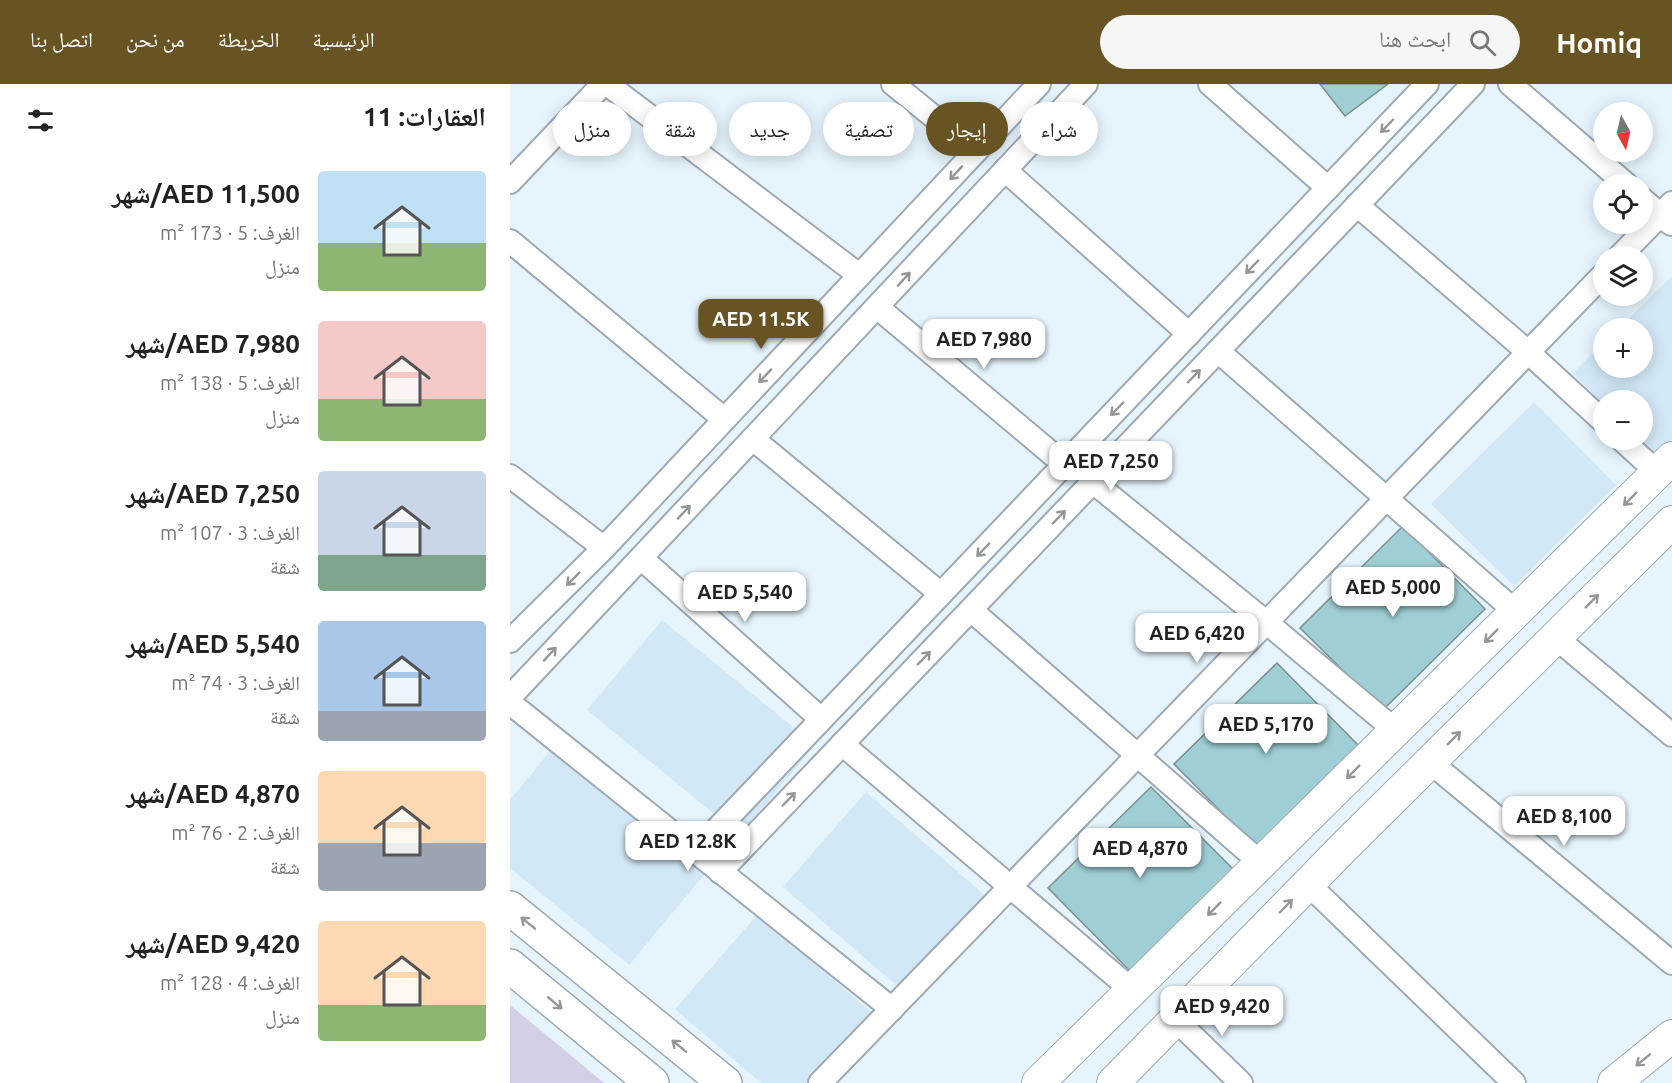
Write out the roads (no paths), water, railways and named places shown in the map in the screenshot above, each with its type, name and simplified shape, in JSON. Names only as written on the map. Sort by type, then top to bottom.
[{"type":"main road","points":[[1038,1083],[1665,465]]},
{"type":"main road","points":[[1113,1083],[1308,884],[1672,522]]},
{"type":"main road","points":[[510,908],[725,1083]]},
{"type":"main road","points":[[510,966],[652,1083]]},
{"type":"main road","points":[[1614,1083],[1672,1036]]},
{"type":"street","points":[[510,182],[605,84],[860,275]]},
{"type":"street","points":[[893,84],[926,111]]},
{"type":"street","points":[[1008,117],[1039,84]]},
{"type":"street","points":[[510,697],[1086,84]]},
{"type":"street","points":[[1210,84],[1328,188]]},
{"type":"street","points":[[695,852],[1427,84]]},
{"type":"street","points":[[720,872],[1473,84]]},
{"type":"street","points":[[1510,84],[1614,174]]},
{"type":"street","points":[[510,641],[604,548],[971,156]]},
{"type":"street","points":[[1005,170],[1189,334]]},
{"type":"street","points":[[1631,246],[1668,214],[1653,205]]},
{"type":"street","points":[[1357,206],[1528,352],[1593,412]]},
{"type":"street","points":[[510,241],[724,419]]},
{"type":"street","points":[[820,1083],[1593,285]]},
{"type":"street","points":[[877,307],[1064,464]]},
{"type":"street","points":[[1218,351],[1516,612]]},
{"type":"street","points":[[753,439],[941,594]]},
{"type":"street","points":[[1639,450],[1665,465]]},
{"type":"street","points":[[510,476],[604,548]]},
{"type":"street","points":[[1093,482],[1395,730]]},
{"type":"street","points":[[641,558],[821,719]]},
{"type":"street","points":[[971,610],[1261,863]]},
{"type":"street","points":[[1555,637],[1672,735]]},
{"type":"street","points":[[510,703],[892,1009]]},
{"type":"street","points":[[842,744],[1132,990]]},
{"type":"street","points":[[1430,762],[1672,963]]},
{"type":"street","points":[[1308,884],[1514,1083]]},
{"type":"street","points":[[1175,1019],[1241,1083]]}]
